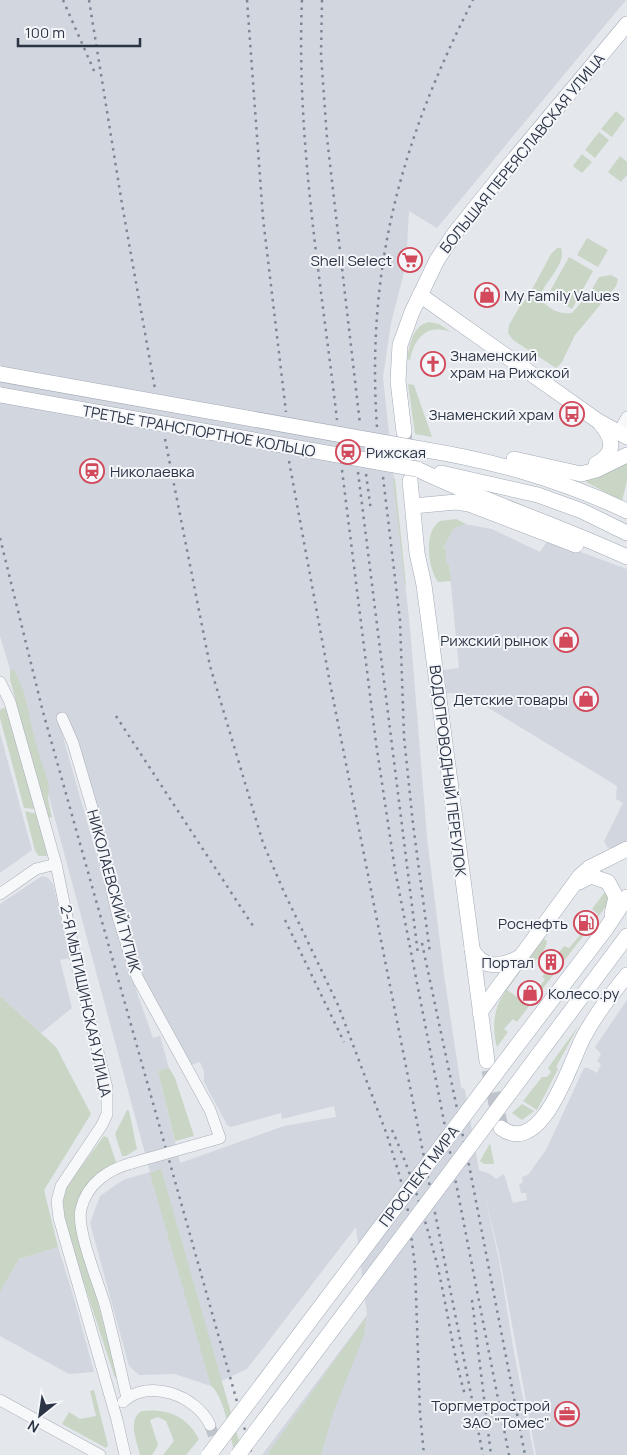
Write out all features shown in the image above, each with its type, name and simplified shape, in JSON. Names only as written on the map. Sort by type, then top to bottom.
[{"type":"main road","name":"БОЛЬШАЯ ПЕРЕЯСЛАВСКАЯ УЛИЦА","points":[[404,432],[398,381],[398,356],[403,335],[437,260],[454,233],[627,24]]},
{"type":"main road","points":[[420,295],[598,421],[623,434]]},
{"type":"main road","name":"ТРЕТЬЕ ТРАНСПОРТНОЕ КОЛЬЦО","points":[[0,374],[454,455],[544,476],[627,511]]},
{"type":"main road","name":"ТРЕТЬЕ ТРАНСПОРТНОЕ КОЛЬЦО","points":[[0,395],[414,475],[538,495],[582,511],[627,532]]},
{"type":"main road","points":[[550,466],[580,469],[593,466],[605,458],[611,450],[612,442],[598,421]]},
{"type":"main road","points":[[454,455],[478,452],[550,466],[574,473],[588,473],[627,455]]},
{"type":"main road","points":[[414,475],[558,526],[627,557]]},
{"type":"main road","name":"ВОДОПРОВОДНЫЙ ПЕРЕУЛОК","points":[[414,475],[413,506],[417,553],[424,585],[487,1061]]},
{"type":"main road","points":[[413,506],[456,502],[469,504],[627,562]]},
{"type":"main road","points":[[480,1012],[568,893],[589,868],[627,849]]},
{"type":"main road","points":[[568,893],[586,877],[591,876],[608,882],[616,896],[613,912],[605,930]]},
{"type":"main road","name":"ПРОСПЕКТ МИРА","points":[[209,1455],[605,930],[627,897]]},
{"type":"main road","name":"ПРОСПЕКТ МИРА","points":[[238,1455],[627,936]]},
{"type":"main road","points":[[471,948],[481,961],[492,966],[501,965],[521,957]]},
{"type":"main road","points":[[501,1128],[508,1132],[521,1133],[533,1129],[543,1118],[559,1092],[584,1037],[608,998],[627,975]]},
{"type":"street","points":[[623,434],[627,417]]},
{"type":"street","name":"2-Я МЫТИЩИНСКАЯ УЛИЦА","points":[[0,682],[10,702],[56,864],[79,975],[107,1088],[108,1102],[102,1125],[66,1176],[61,1186],[58,1201],[60,1218],[86,1315],[118,1420],[125,1455]]},
{"type":"street","name":"НИКОЛАЕВСКИЙ ТУПИК","points":[[62,718],[73,742],[96,821],[118,917],[137,977],[210,1110],[220,1138],[118,1167],[98,1180],[82,1204],[80,1219],[127,1398]]},
{"type":"street","points":[[0,894],[36,869],[56,864]]},
{"type":"street","points":[[118,1420],[120,1408],[127,1398],[132,1395],[148,1392],[176,1394],[197,1406],[210,1425]]},
{"type":"street","points":[[0,1400],[100,1455]]},
{"type":"shaded area","points":[[0,0],[626,0],[437,228],[409,211],[406,265],[391,323],[383,377],[410,628],[427,837],[444,975],[461,1087],[465,1090],[479,1170],[490,1174],[496,1179],[504,1174],[513,1203],[527,1200],[526,1193],[521,1193],[519,1185],[523,1182],[522,1177],[528,1175],[546,1150],[584,1068],[597,1073],[601,1064],[597,1061],[601,1054],[595,1047],[627,1000],[627,1455],[536,1455],[499,1254],[483,1188],[499,1260],[513,1347],[534,1455],[262,1455],[367,1315],[356,1227],[247,1369],[211,1386],[175,1374],[139,1375],[129,1366],[90,1223],[100,1196],[123,1180],[150,1172],[49,797],[0,636]],"holes":[[[67,716],[116,881],[129,944],[144,967],[141,970],[150,997],[191,1065],[200,1062],[204,1072],[204,1082],[227,1125],[231,1127],[281,1113],[282,1119],[334,1106],[336,1117],[284,1126],[180,1163],[158,1071],[169,1068],[160,1036],[153,1038],[132,978],[58,719]]]},
{"type":"shaded area","points":[[464,524],[492,529],[540,552],[548,540],[627,569],[627,845],[614,850],[607,847],[604,841],[623,803],[616,799],[617,786],[464,693],[446,693],[443,670],[459,668],[449,565],[446,563],[446,549],[443,548],[454,528]]},
{"type":"shaded area","points":[[0,733],[32,850],[0,873]]},
{"type":"shaded area","points":[[42,876],[48,878],[53,884],[70,958],[60,960],[72,1008],[41,1033],[0,996],[0,904]]},
{"type":"shaded area","points":[[58,1247],[94,1372],[69,1374],[0,1336],[0,1292],[19,1259]]},
{"type":"green space","points":[[616,111],[625,119],[612,137],[601,129]]},
{"type":"green space","points":[[599,132],[609,140],[595,158],[585,150]]},
{"type":"green space","points":[[582,154],[592,162],[582,173],[573,166]]},
{"type":"green space","points":[[620,156],[627,162],[627,175],[621,182],[608,172]]},
{"type":"green space","points":[[587,238],[608,250],[598,267],[577,255]]},
{"type":"green space","points":[[557,248],[561,248],[561,261],[545,286],[540,299],[554,310],[572,313],[591,291],[599,277],[611,275],[618,279],[616,286],[575,335],[562,362],[556,368],[513,340],[508,333],[509,325],[520,306],[528,297],[551,254]]},
{"type":"green space","points":[[569,257],[593,271],[572,309],[548,295]]},
{"type":"green space","points":[[429,322],[439,324],[451,332],[435,329],[423,334],[415,345],[410,360],[407,359],[415,332],[423,324]]},
{"type":"green space","points":[[408,384],[414,385],[432,437],[415,434]]},
{"type":"green space","points":[[627,459],[627,481],[622,501],[586,482],[587,479]]},
{"type":"green space","points":[[393,478],[395,479],[406,585],[405,585]]},
{"type":"green space","points":[[456,519],[466,524],[454,528],[443,548],[446,549],[446,563],[449,565],[451,581],[438,582],[430,559],[429,541],[431,533],[440,521]]},
{"type":"green space","points":[[14,669],[24,692],[35,741],[49,785],[48,798],[52,818],[48,817],[46,813],[10,679],[10,671]]},
{"type":"green space","points":[[8,708],[36,809],[24,808],[0,718],[0,710]]},
{"type":"green space","points":[[25,811],[37,814],[47,856],[39,856],[35,851]]},
{"type":"green space","points":[[605,892],[610,896],[607,905],[517,1022],[513,1019],[504,1029],[508,1032],[497,1047],[494,1033],[495,1019],[498,1005],[505,992],[503,990],[517,972],[519,973],[507,990],[529,1005],[542,988],[540,986],[545,979],[542,977],[547,970],[552,974],[563,960],[557,955],[564,946],[569,948],[598,914],[592,909]]},
{"type":"green space","points":[[544,939],[547,941],[543,952],[534,962],[527,965],[527,961]]},
{"type":"green space","points":[[0,996],[56,1047],[91,1114],[44,1190],[58,1247],[19,1259],[0,1292]]},
{"type":"green space","points":[[579,1025],[556,1067],[558,1069],[537,1110],[523,1101],[542,1077],[547,1077],[551,1072],[548,1068]]},
{"type":"green space","points":[[169,1068],[175,1078],[194,1136],[175,1141],[158,1071]]},
{"type":"green space","points":[[522,1104],[534,1111],[522,1120],[512,1113]]},
{"type":"green space","points":[[127,1110],[129,1111],[137,1149],[126,1156],[122,1156],[115,1134]]},
{"type":"green space","points":[[104,1136],[108,1138],[116,1162],[105,1169],[82,1193],[90,1273],[117,1375],[115,1378],[73,1250],[62,1204],[63,1194],[69,1183]]},
{"type":"green space","points":[[490,1143],[494,1164],[484,1164],[480,1161]]},
{"type":"green space","points":[[161,1169],[243,1455],[235,1455],[220,1398],[211,1386],[150,1173]]},
{"type":"green space","points":[[366,1317],[364,1335],[333,1413],[321,1455],[269,1455],[269,1452]]},
{"type":"green space","points":[[94,1390],[108,1445],[106,1448],[62,1424],[69,1412],[80,1419],[96,1416],[90,1391]]},
{"type":"green space","points":[[142,1411],[160,1411],[175,1415],[189,1424],[199,1439],[186,1455],[163,1455],[174,1441],[166,1421],[158,1417],[150,1420],[158,1445],[152,1455],[140,1455],[134,1425],[137,1415]]},
{"type":"tunnel","points":[[404,433],[410,480]]},
{"type":"tunnel","points":[[489,1070],[501,1128]]},
{"type":"tunnel","points":[[210,1425],[220,1455]]},
{"type":"railway","points":[[63,0],[95,73]]},
{"type":"railway","points":[[89,0],[122,204],[155,389]]},
{"type":"railway","points":[[247,0],[263,218],[286,412]]},
{"type":"railway","points":[[302,0],[301,53],[306,158],[337,420]]},
{"type":"railway","points":[[322,0],[321,55],[327,138],[360,424]]},
{"type":"railway","points":[[377,427],[375,369],[377,313],[384,259],[394,207],[408,155],[426,104],[473,0]]},
{"type":"railway","points":[[165,439],[210,666],[263,843],[284,892],[338,1005],[387,1135],[400,1177],[408,1211],[415,1266],[420,1413],[424,1455]]},
{"type":"railway","points":[[289,461],[330,683],[483,1455]]},
{"type":"railway","points":[[342,470],[376,743],[395,870],[509,1455]]},
{"type":"railway","points":[[358,472],[418,954]]},
{"type":"railway","points":[[366,474],[371,511]]},
{"type":"railway","points":[[383,477],[400,620],[404,737],[430,953]]},
{"type":"railway","points":[[0,538],[43,712],[252,1455]]},
{"type":"railway","points":[[116,716],[255,929]]},
{"type":"railway","points":[[285,920],[344,1042]]},
{"type":"railway","points":[[422,943],[469,1165],[525,1455]]},
{"type":"railway","points":[[392,1130],[417,1194],[427,1227],[465,1395]]},
{"type":"railway","points":[[472,1300],[491,1455]]},
{"type":"place","name":"Shell Select","points":[[410,260]]},
{"type":"place","name":"My Family Values","points":[[487,295]]},
{"type":"place","name":"Знаменский храм на Рижской","points":[[433,364]]},
{"type":"place","name":"Знаменский храм","points":[[572,414]]},
{"type":"place","name":"Рижская","points":[[348,452]]},
{"type":"place","name":"Николаевка","points":[[92,471]]},
{"type":"place","name":"Рижский рынок","points":[[566,640]]},
{"type":"place","name":"Детские товары","points":[[586,699]]},
{"type":"place","name":"Роснефть","points":[[586,923]]},
{"type":"place","name":"Портал","points":[[551,962]]},
{"type":"place","name":"Колесо.ру","points":[[530,993]]},
{"type":"place","name":"Торгметрострой ЗАО \"Томес\"","points":[[567,1414]]}]
